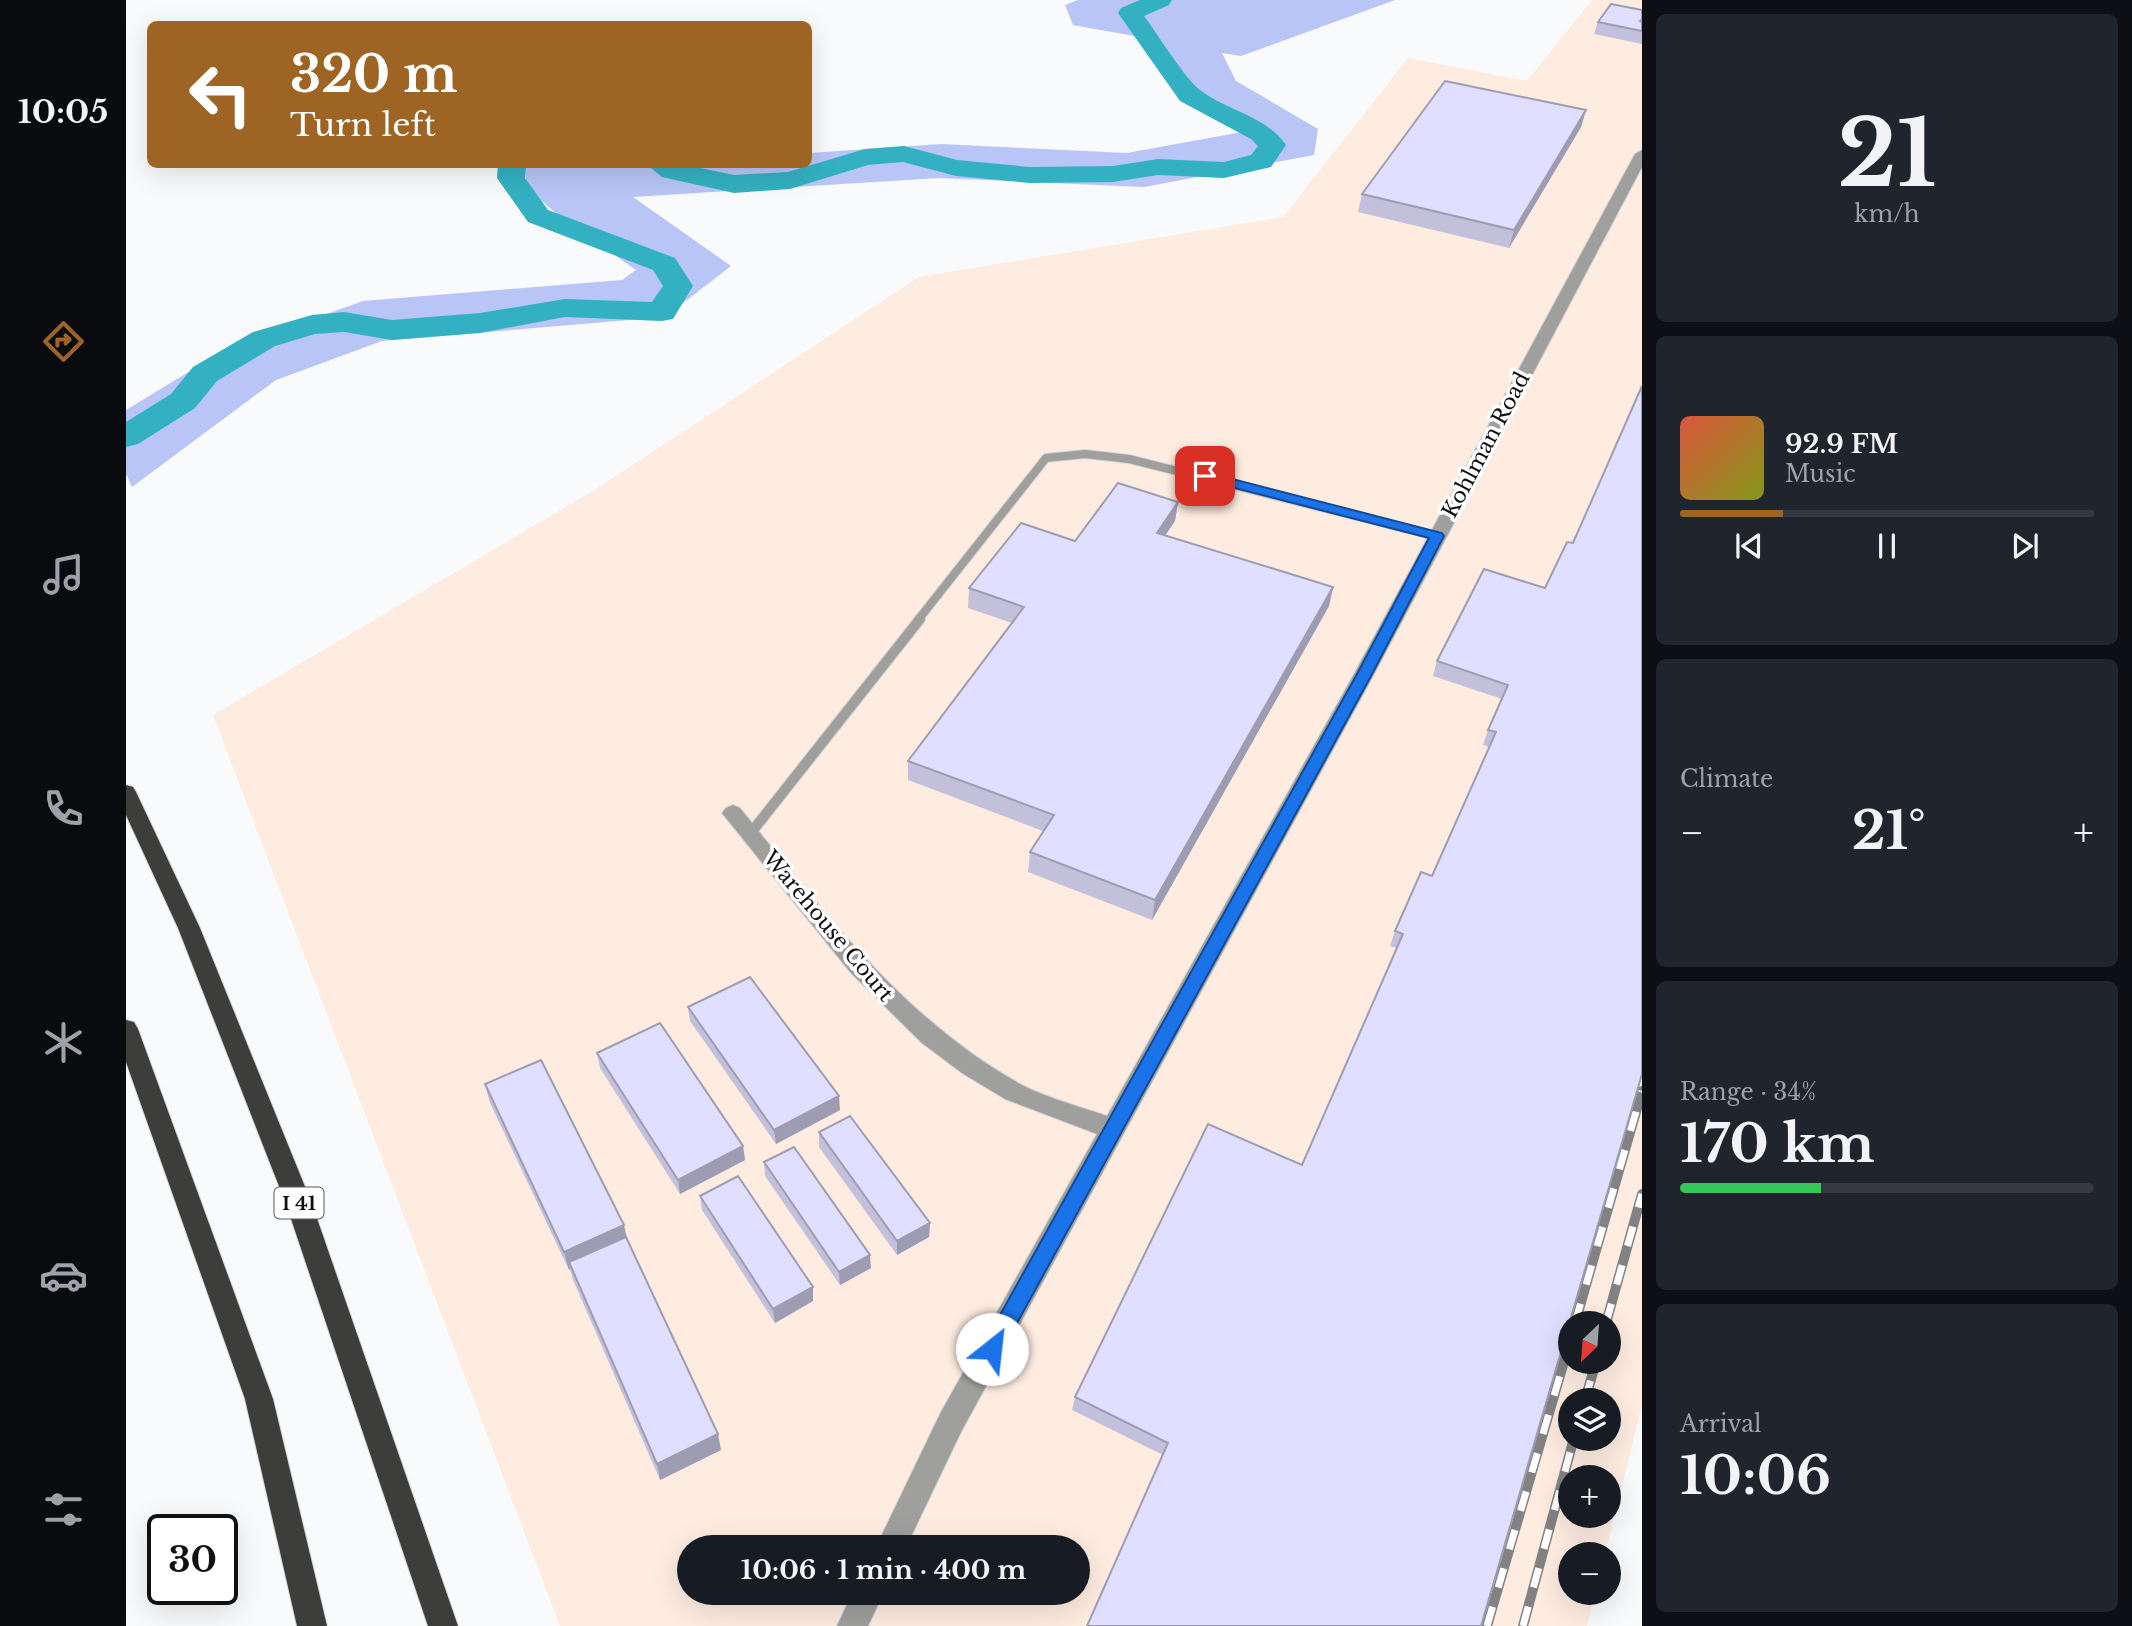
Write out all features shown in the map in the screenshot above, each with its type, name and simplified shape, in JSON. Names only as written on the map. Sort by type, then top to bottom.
[{"type":"highway","name":"I 41","points":[[126,792],[189,928],[299,1204],[443,1623]]},
{"type":"highway","points":[[126,1029],[259,1399],[312,1626]]},
{"type":"street","name":"Kohlman Road","points":[[897,1535],[951,1422],[1357,688],[1642,155]]},
{"type":"street","name":"Warehouse Court","points":[[733,813],[864,974],[916,1025],[971,1066],[1017,1093],[1113,1129]]},
{"type":"street","points":[[852,1626],[862,1605]]},
{"type":"lane","points":[[750,834],[1046,458],[1085,454],[1129,458],[1437,536]]},
{"type":"shaded area","points":[[1078,0],[1395,0],[1241,56],[1222,53],[1236,81],[1318,129],[1314,155],[1144,187],[939,178],[633,197],[731,266],[665,317],[382,341],[276,380],[132,487],[126,474],[126,410],[223,351],[363,301],[622,280],[636,270],[559,216],[527,188],[524,168],[812,168],[812,153],[941,144],[1127,153],[1242,132],[1174,90],[1151,39],[1073,25],[1065,5]]},
{"type":"shaded area","points":[[1592,0],[1642,0],[1642,1405],[1621,1490],[1621,1465],[1558,1465],[1558,1528],[1611,1528],[1608,1542],[1558,1542],[1558,1605],[1592,1605],[1587,1626],[560,1626],[213,715],[593,491],[919,277],[1283,217],[1408,58],[1527,81]]},
{"type":"building","points":[[1611,4],[1642,10],[1642,31],[1598,22]]},
{"type":"building","points":[[1445,81],[1586,110],[1514,230],[1362,194]]},
{"type":"building","points":[[1642,386],[1642,1074],[1573,1311],[1558,1311],[1558,1362],[1481,1626],[1087,1626],[1168,1443],[1075,1397],[1208,1124],[1302,1165],[1403,934],[1395,931],[1421,872],[1432,876],[1496,732],[1488,730],[1508,685],[1437,661],[1484,569],[1545,588],[1567,542],[1573,543]]},
{"type":"building","points":[[1118,483],[1178,502],[1157,533],[1333,587],[1155,900],[1030,852],[1054,815],[908,761],[1024,607],[969,588],[1021,523],[1075,541]]},
{"type":"building","points":[[750,977],[839,1096],[774,1130],[688,1007]]},
{"type":"building","points":[[660,1023],[743,1146],[678,1180],[597,1053]]},
{"type":"building","points":[[541,1060],[624,1225],[564,1252],[485,1084]]},
{"type":"building","points":[[850,1116],[930,1223],[897,1241],[819,1132]]},
{"type":"building","points":[[794,1147],[870,1255],[839,1272],[764,1162]]},
{"type":"building","points":[[738,1176],[813,1287],[773,1309],[700,1196]]},
{"type":"building","points":[[626,1237],[718,1434],[657,1464],[569,1262]]},
{"type":"waterway","points":[[667,168],[734,184],[790,180],[865,157],[904,154],[956,168],[1030,175],[1113,174],[1158,167],[1224,170],[1261,161],[1272,145],[1261,133],[1189,95],[1130,13],[1160,0]]},
{"type":"waterway","points":[[126,437],[183,401],[205,374],[264,339],[312,325],[344,322],[392,330],[480,323],[565,308],[662,312],[678,286],[664,264],[538,216],[511,178],[512,168]]},
{"type":"railway","points":[[1578,1311],[1642,1091]]},
{"type":"railway","points":[[1609,1311],[1642,1194]]},
{"type":"railway","points":[[1487,1626],[1560,1374]]},
{"type":"railway","points":[[1588,1388],[1593,1374]]},
{"type":"railway","points":[[1523,1626],[1570,1451]]},
{"type":"route","points":[[992,1349],[1363,676],[1437,536],[1205,476]]}]
